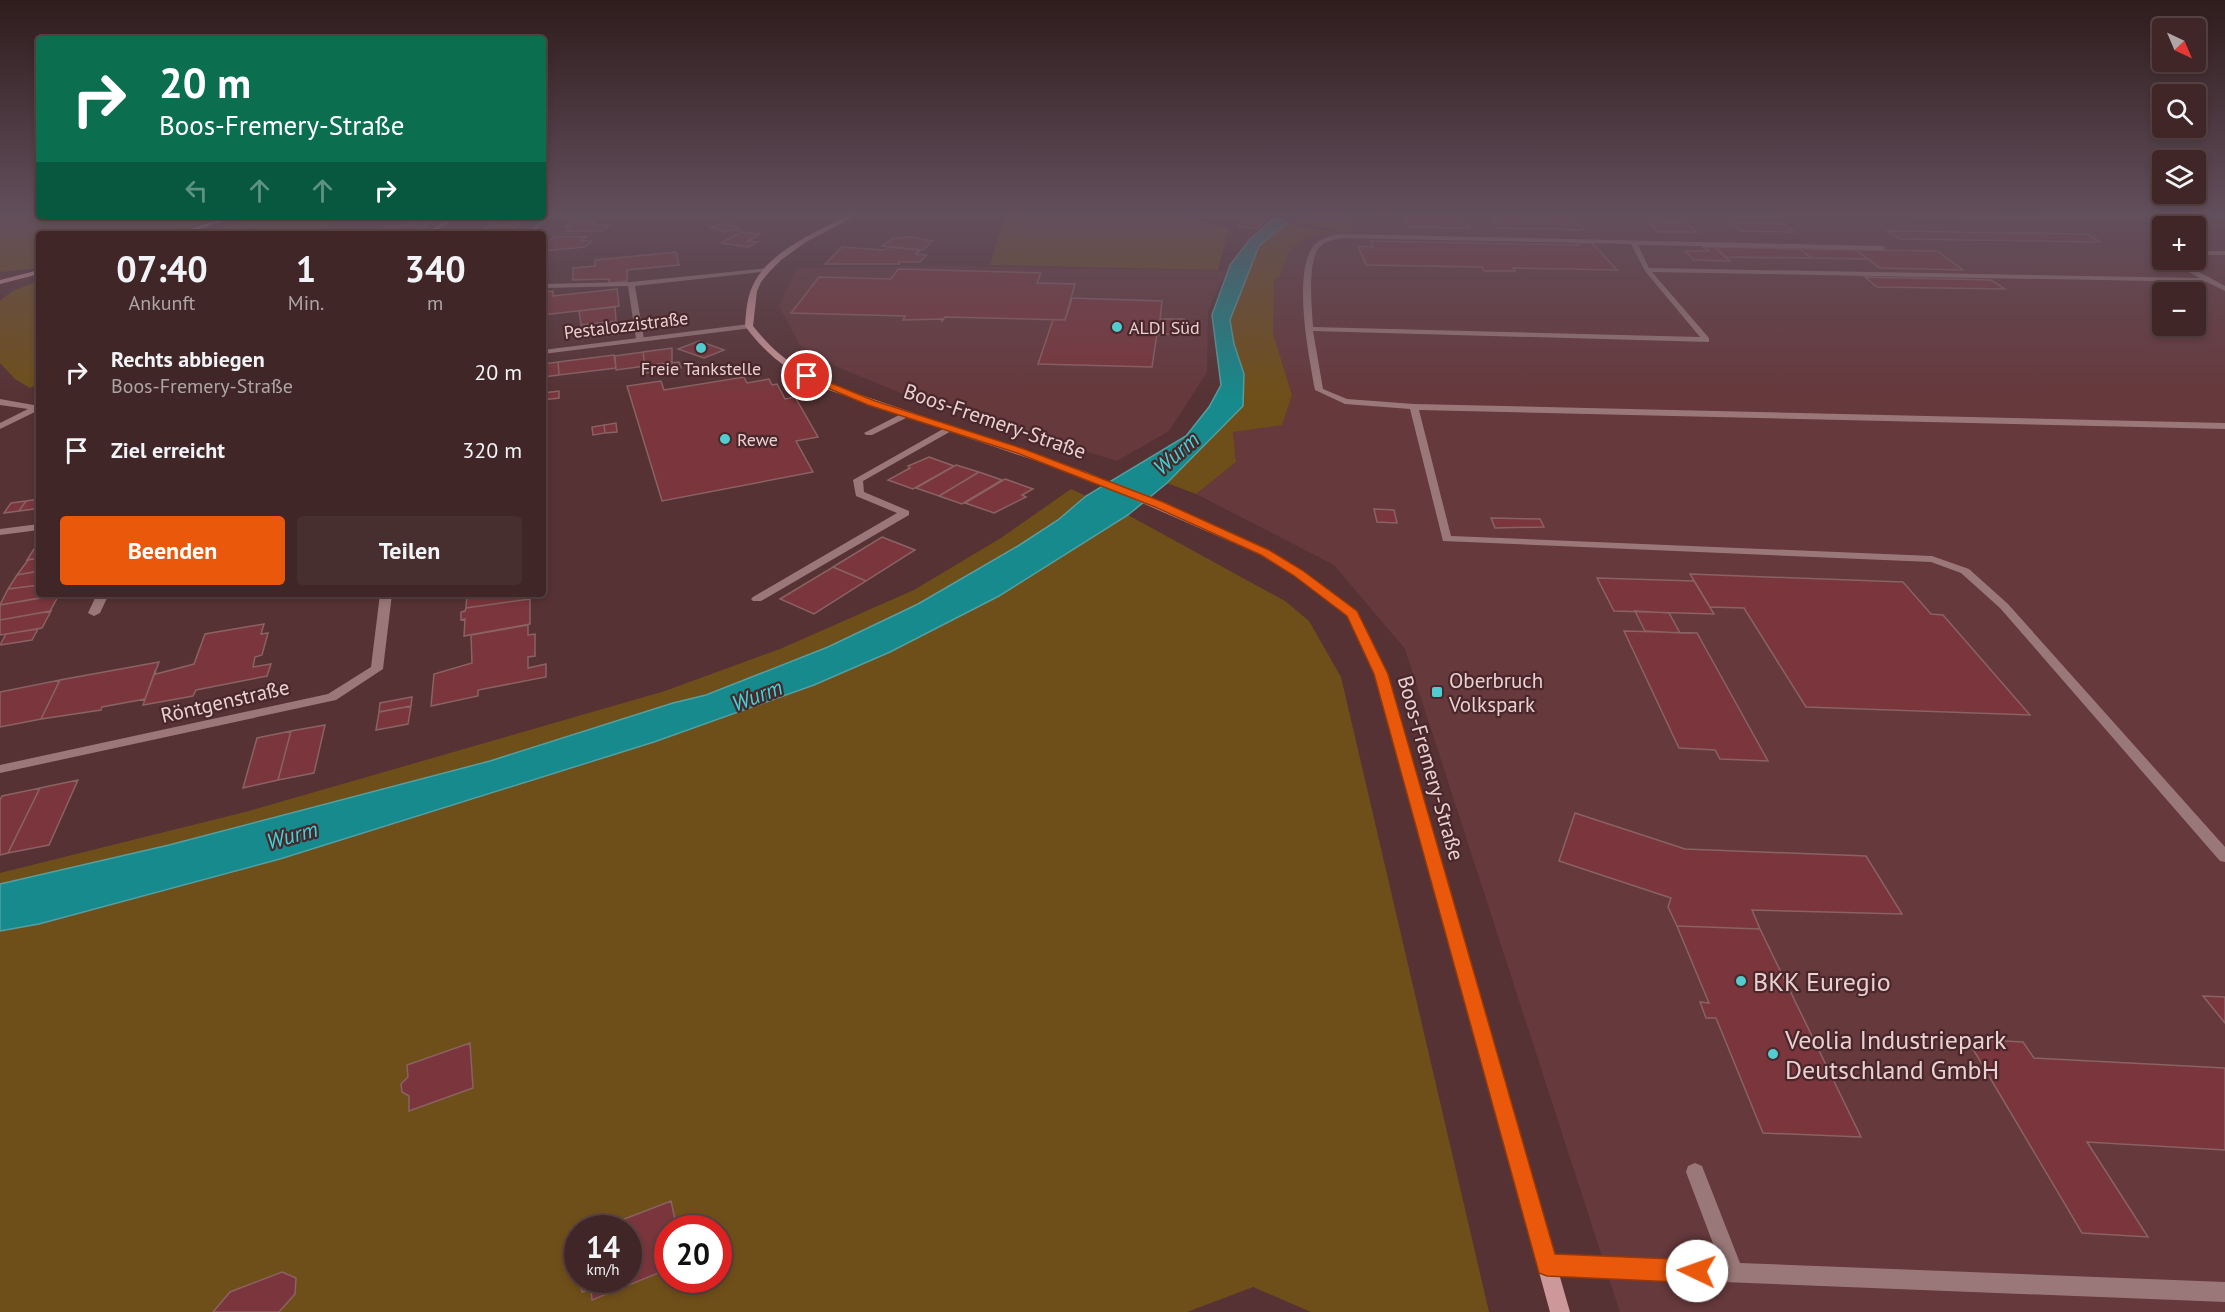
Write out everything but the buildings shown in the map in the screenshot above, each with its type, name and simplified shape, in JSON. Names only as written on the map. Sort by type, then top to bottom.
[{"type":"street","points":[[0,282],[30,274]]},
{"type":"street","points":[[546,286],[631,284],[727,274]]},
{"type":"street","points":[[749,326],[757,282],[764,274]]},
{"type":"street","points":[[1309,274],[1306,291],[1309,329],[1319,390],[1330,397],[1345,401],[1414,407],[2225,426]]},
{"type":"street","points":[[1309,329],[1706,340],[1651,274]]},
{"type":"street","points":[[1884,274],[2208,280]]},
{"type":"street","points":[[2198,274],[2225,289]]},
{"type":"street","points":[[631,284],[640,339]]},
{"type":"street","name":"Pestalozzistraße","points":[[546,352],[749,326]]},
{"type":"street","name":"Boos-Fremery-Straße","points":[[749,326],[766,348],[791,368],[823,385],[1098,479],[1159,504],[1265,553],[1298,573],[1353,614],[1381,674],[1560,1312]]},
{"type":"street","points":[[0,402],[36,408]]},
{"type":"street","points":[[1414,407],[1447,538],[1932,559],[1965,571],[2004,606],[2225,857]]},
{"type":"street","points":[[0,426],[36,409]]},
{"type":"street","points":[[869,433],[907,414]]},
{"type":"street","points":[[757,599],[905,513],[859,494],[858,480],[950,428]]},
{"type":"street","points":[[0,532],[36,527]]},
{"type":"street","points":[[94,613],[102,597]]},
{"type":"street","name":"Röntgenstraße","points":[[0,769],[332,697],[377,669],[386,597]]},
{"type":"street","points":[[1695,1172],[1734,1274]]},
{"type":"street","points":[[1547,1265],[2225,1292]]},
{"type":"shaded area","points":[[793,274],[1225,274],[1208,311],[1207,372],[1169,431],[1117,461],[903,394],[835,366],[800,345],[779,306]]},
{"type":"shaded area","points":[[1248,274],[1280,274],[1274,280],[1273,333],[1292,395],[1282,425],[1233,432],[1236,462],[1196,494],[1167,483],[1243,406],[1244,374],[1234,344],[1230,320]]},
{"type":"shaded area","points":[[1275,274],[2225,274],[2225,1312],[1620,1312],[1405,649],[1334,565],[1196,494],[1236,462],[1233,432],[1282,424],[1292,395],[1273,333],[1273,280]]},
{"type":"shaded area","points":[[36,282],[36,385],[30,388],[15,379],[0,363],[0,301],[12,291]]},
{"type":"shaded area","points":[[1071,489],[1086,496],[1058,520],[918,604],[828,647],[706,695],[673,703],[490,761],[169,845],[0,884],[0,873],[249,811],[665,691],[780,649],[914,590],[1001,538]]},
{"type":"shaded area","points":[[1128,515],[1285,601],[1309,621],[1341,677],[1489,1312],[1311,1312],[1253,1287],[1187,1312],[0,1312],[0,931],[39,924],[281,859],[654,742],[814,685],[890,652],[999,596]]},
{"type":"water","name":"Wurm","points":[[1227,274],[1248,274],[1230,320],[1234,344],[1244,374],[1243,406],[1167,483],[1128,515],[999,596],[890,652],[814,685],[654,742],[280,859],[39,924],[0,931],[0,884],[169,845],[490,761],[673,703],[706,695],[828,647],[918,604],[1018,546],[1058,520],[1086,496],[1186,436],[1209,407],[1221,385],[1212,315]]},
{"type":"place","name":"ALDI Süd","points":[[1117,327]]},
{"type":"place","name":"Freie Tankstelle","points":[[701,348]]},
{"type":"place","name":"Rewe","points":[[725,439]]},
{"type":"place","name":"Oberbruch Volkspark","points":[[1437,692]]},
{"type":"place","name":"BKK Euregio","points":[[1741,981]]},
{"type":"place","name":"Veolia Industriepark Deutschland GmbH","points":[[1773,1054]]},
{"type":"route","points":[[807,376],[823,385],[871,403],[1021,451],[1159,504],[1265,553],[1298,573],[1353,614],[1381,674],[1547,1265],[1697,1271]]}]
